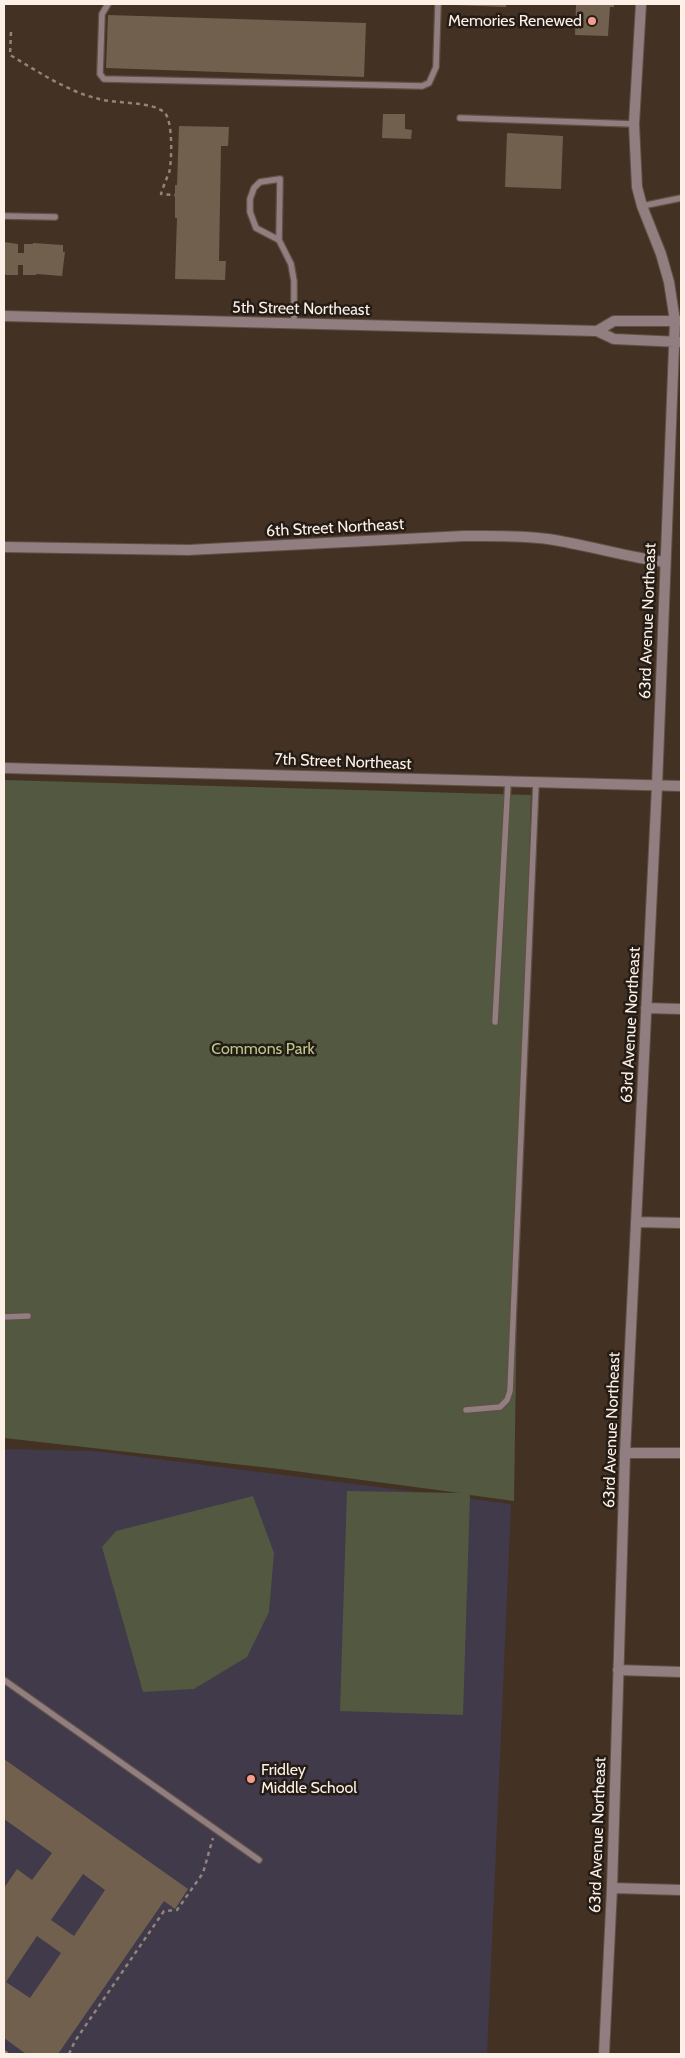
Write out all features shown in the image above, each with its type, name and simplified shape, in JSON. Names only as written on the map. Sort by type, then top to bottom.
[{"type":"street","name":"63rd Avenue Northeast","points":[[604,2054],[612,1888],[625,1453],[657,786],[665,562],[678,342],[678,321],[669,282],[637,187],[634,124],[641,4]]},
{"type":"street","name":"5th Street Northeast","points":[[4,316],[597,331],[614,339],[678,342]]},
{"type":"street","name":"5th Street Northeast","points":[[597,331],[614,321],[678,321]]},
{"type":"street","name":"6th Street Northeast","points":[[4,546],[188,550],[497,536],[547,539],[665,562]]},
{"type":"street","name":"7th Street Northeast","points":[[4,768],[681,786]]},
{"type":"street","points":[[646,1008],[681,1009]]},
{"type":"street","points":[[636,1222],[681,1223]]},
{"type":"street","points":[[625,1453],[681,1453]]},
{"type":"street","points":[[618,1670],[681,1672]]},
{"type":"street","points":[[612,1888],[681,1890]]},
{"type":"lane","points":[[108,4],[102,14],[100,74],[104,79],[422,86],[429,83],[436,67],[438,4]]},
{"type":"lane","points":[[460,118],[634,124]]},
{"type":"lane","points":[[279,240],[256,228],[250,212],[252,193],[260,182],[280,179],[279,240],[291,264],[294,281],[294,324]]},
{"type":"lane","points":[[642,206],[681,198]]},
{"type":"lane","points":[[4,216],[54,217]]},
{"type":"lane","points":[[496,1022],[508,782]]},
{"type":"lane","points":[[466,1410],[500,1407],[507,1400],[510,1390],[536,782]]},
{"type":"lane","points":[[4,1317],[28,1316]]},
{"type":"lane","points":[[4,1680],[258,1860]]},
{"type":"path","points":[[12,32],[10,55],[61,86],[100,100],[156,107],[165,113],[171,131],[169,172],[161,194],[175,195]]},
{"type":"path","points":[[69,2054],[75,2040],[164,1912],[176,1910],[203,1873],[216,1829]]},
{"type":"path","points":[[4,2051],[9,2054]]},
{"type":"shaded area","name":"Fridley Middle School","points":[[4,1449],[94,1451],[511,1504],[487,2054],[4,2054]]},
{"type":"green space","name":"Commons Park","points":[[4,780],[531,795],[518,1230],[514,1501],[470,1495],[463,1715],[340,1711],[347,1491],[460,1493],[279,1469],[4,1438]]},
{"type":"green space","points":[[253,1496],[274,1553],[269,1612],[247,1657],[194,1689],[143,1692],[102,1547],[116,1531]]},
{"type":"building","points":[[506,4],[506,7],[455,5]]},
{"type":"building","name":"Memories Renewed","points":[[576,4],[614,4],[614,7],[610,7],[608,36],[575,35]]},
{"type":"building","points":[[108,15],[366,23],[364,77],[106,68]]},
{"type":"building","points":[[383,114],[405,114],[405,129],[412,130],[411,139],[382,138]]},
{"type":"building","points":[[179,126],[229,127],[228,146],[221,146],[219,261],[226,261],[225,280],[175,279],[177,218],[175,218],[175,185],[177,185]]},
{"type":"building","points":[[507,133],[563,136],[561,189],[505,187]]},
{"type":"building","points":[[4,242],[18,244],[18,253],[24,253],[24,244],[63,245],[63,252],[65,252],[62,276],[23,275],[23,265],[18,265],[18,275],[6,275],[4,273]]},
{"type":"building","points":[[4,1759],[188,1889],[175,1909],[164,1901],[58,2054],[26,2054],[4,2038],[4,1888],[17,1869],[32,1880],[52,1853],[4,1819]],"holes":[[[83,1874],[105,1890],[74,1936],[51,1920]],[[37,1936],[61,1953],[30,1998],[6,1982]]]},
{"type":"place","name":"Memories Renewed","points":[[592,21]]},
{"type":"place","name":"Fridley Middle School","points":[[251,1779]]}]
